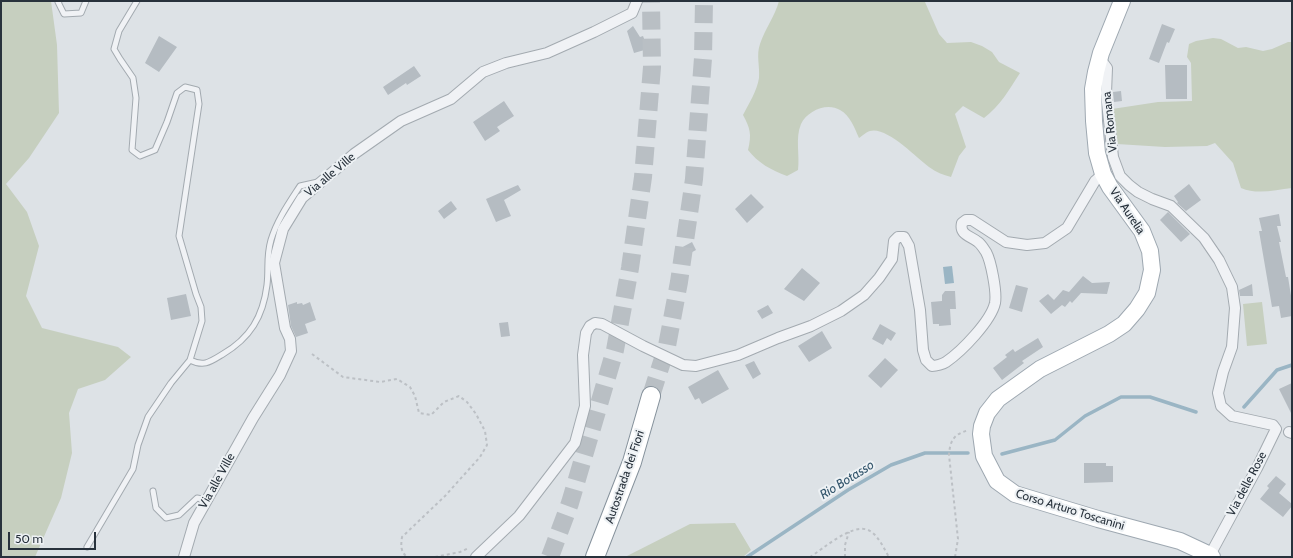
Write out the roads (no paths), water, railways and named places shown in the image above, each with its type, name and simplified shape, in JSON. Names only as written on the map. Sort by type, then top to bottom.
[{"type":"highway","name":"Autostrada dei Fiori","points":[[595,557],[632,462],[651,396]]},
{"type":"main road","name":"Via Aurelia","points":[[1040,369],[1109,334],[1124,324],[1137,309],[1147,293],[1152,270],[1150,251],[1142,231],[1110,187],[1103,174],[1097,153],[1094,121],[1094,89],[1096,72],[1122,1]]},
{"type":"main road","name":"Corso Arturo Toscanini","points":[[1040,369],[998,399],[987,413],[982,426],[981,434],[984,456],[997,481],[1015,494],[1098,519],[1180,541],[1211,556]]},
{"type":"street","name":"Via alle Ville","points":[[184,557],[194,523],[253,418],[280,375],[291,351],[290,339],[285,328],[274,263],[283,229],[302,198],[354,154],[401,121],[451,99],[483,72],[506,63],[547,53],[594,32],[632,13],[637,1]]},
{"type":"street","name":"Via Romana","points":[[1099,61],[1107,68],[1106,93],[1113,157],[1120,176],[1138,192],[1171,206],[1204,238],[1219,260],[1232,287],[1235,308],[1232,347],[1223,372],[1218,393],[1221,406],[1232,416],[1273,425],[1276,429]]},
{"type":"street","points":[[476,557],[519,516],[575,443],[585,406],[583,355],[586,332],[590,326],[595,323],[602,324],[683,365],[696,366],[738,355],[811,326],[841,311],[864,295],[879,278],[892,259],[894,241],[898,237],[904,237],[911,253],[920,310],[923,350],[926,360],[932,366],[945,363],[967,343],[989,318],[995,302],[995,282],[986,252],[978,242],[964,233],[961,228],[962,223],[966,220],[972,220],[1006,242],[1027,245],[1045,243],[1067,228],[1095,181],[1103,174]]},
{"type":"street","name":"Via delle Rose","points":[[1211,556],[1276,429]]},
{"type":"lane","points":[[59,1],[58,2],[64,14],[81,13],[86,1]]},
{"type":"lane","points":[[87,547],[133,469],[138,445],[148,417],[171,383],[190,360],[202,321],[201,307],[179,236],[199,104],[197,90],[185,87],[177,93],[167,122],[154,150],[140,156],[132,150],[136,98],[133,78],[114,49],[119,31],[137,1]]},
{"type":"lane","points":[[190,360],[197,364],[209,362],[231,349],[255,326],[262,310],[267,284],[267,258],[271,239],[281,214],[300,186],[323,181]]},
{"type":"lane","points":[[1276,429],[1290,433]]},
{"type":"lane","points":[[153,491],[156,508],[166,518],[179,515],[197,498],[207,500]]},
{"type":"water","points":[[952,266],[954,283],[945,284],[943,267]]},
{"type":"waterway","name":"Rio Botasso","points":[[1244,407],[1277,370],[1292,365]]},
{"type":"waterway","name":"Rio Botasso","points":[[1002,454],[1055,440],[1085,416],[1121,397],[1150,397],[1196,412]]},
{"type":"waterway","name":"Rio Botasso","points":[[747,557],[848,490],[891,465],[925,453],[968,453]]},
{"type":"tunnel","points":[[550,557],[570,503],[615,350],[630,268],[643,177],[652,67],[651,1]]},
{"type":"tunnel","points":[[651,396],[667,346],[679,282],[694,179],[703,58],[704,1]]}]
